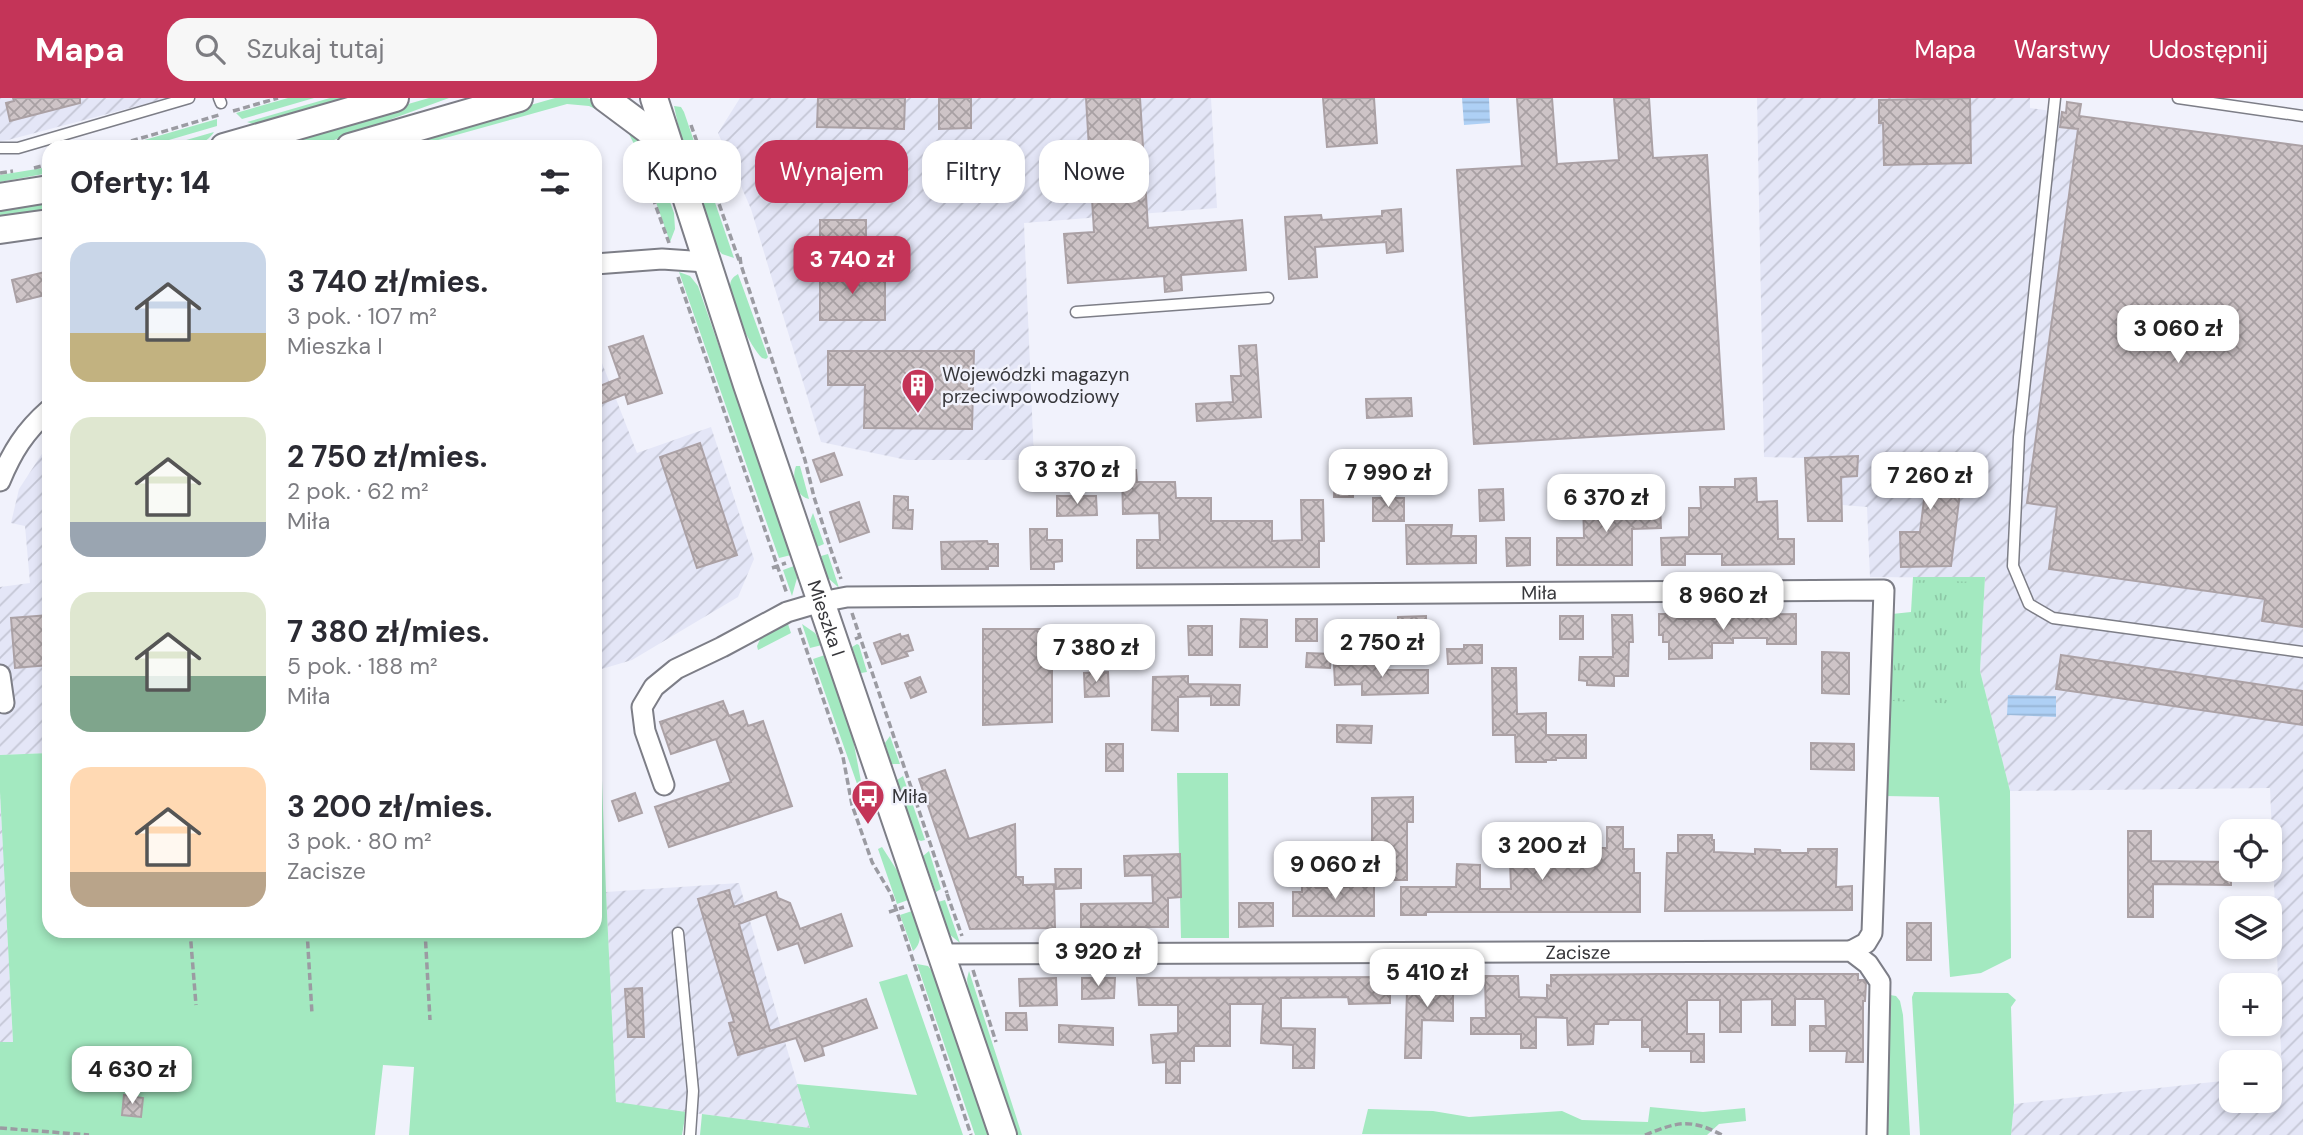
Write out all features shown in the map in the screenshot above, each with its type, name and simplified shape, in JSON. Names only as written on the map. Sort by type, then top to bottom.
[{"type":"street","points":[[248,140],[394,98]]},
{"type":"street","points":[[374,140],[519,98]]},
{"type":"street","points":[[605,98],[661,140]]},
{"type":"street","name":"Mieszka I","points":[[654,98],[667,140]]},
{"type":"street","points":[[0,197],[42,190]]},
{"type":"street","name":"Mieszka I","points":[[687,203],[1003,1135]]},
{"type":"street","points":[[0,230],[42,224]]},
{"type":"street","points":[[602,264],[672,260],[706,262]]},
{"type":"street","points":[[0,481],[8,461],[27,430],[42,416]]},
{"type":"street","name":"Miła","points":[[821,601],[861,597],[1884,590],[1872,933],[1866,943],[1851,951]]},
{"type":"street","points":[[664,785],[645,731],[642,707],[654,687],[676,669],[793,610],[821,601]]},
{"type":"street","points":[[0,675],[4,703]]},
{"type":"street","points":[[1851,951],[1868,964],[1880,982],[1877,1135]]},
{"type":"street","name":"Zacisze","points":[[941,954],[1851,951]]},
{"type":"lane","points":[[2055,98],[2018,450],[2013,566],[2029,604],[2053,618],[2303,652]]},
{"type":"lane","points":[[2178,98],[2303,116]]},
{"type":"lane","points":[[45,140],[185,99]]},
{"type":"lane","points":[[0,148],[18,148],[42,141]]},
{"type":"lane","points":[[1076,312],[1268,298]]},
{"type":"lane","points":[[678,933],[693,1091],[690,1135]]},
{"type":"path","points":[[235,111],[278,98]]},
{"type":"path","points":[[135,140],[216,116]]},
{"type":"path","points":[[691,125],[741,265]]},
{"type":"path","points":[[654,203],[843,757],[852,804],[872,862],[891,894],[971,1135]]},
{"type":"path","points":[[740,257],[830,547]]},
{"type":"path","points":[[191,938],[197,1005]]},
{"type":"path","points":[[307,938],[312,1014]]},
{"type":"path","points":[[425,938],[430,1020]]},
{"type":"path","points":[[1645,1135],[1678,1123],[1692,1123],[1722,1135]]},
{"type":"path","points":[[0,1128],[89,1135]]},
{"type":"shaded area","points":[[0,98],[168,98],[0,141]]},
{"type":"shaded area","points":[[740,98],[1211,98],[1217,208],[1024,223],[1034,460],[907,460],[821,442],[751,209],[741,186],[741,140],[721,140],[718,133]]},
{"type":"shaded area","points":[[1757,98],[2030,98],[2030,108],[2065,113],[2067,102],[2081,104],[2080,116],[2303,146],[2303,1135],[2011,1135],[2014,1104],[2219,1081],[2219,1113],[2282,1113],[2282,973],[2278,973],[2277,959],[2282,959],[2282,896],[2275,896],[2274,882],[2282,882],[2282,819],[2271,819],[2270,788],[2010,791],[1980,671],[1985,578],[1870,577],[1867,507],[1807,502],[1805,458],[1764,457]]},
{"type":"shaded area","points":[[602,363],[637,453],[711,427],[754,559],[738,597],[632,660],[602,669]]},
{"type":"shaded area","points":[[42,454],[42,753],[0,755],[0,587],[30,583],[25,526],[11,523],[19,489]]},
{"type":"shaded area","points":[[0,792],[13,1042],[0,1042]]},
{"type":"shaded area","points":[[739,883],[810,1128],[616,1103],[606,892]]},
{"type":"green space","points":[[288,98],[314,98],[242,119],[236,113]]},
{"type":"green space","points":[[330,98],[346,98],[331,107],[256,125],[247,122]]},
{"type":"green space","points":[[429,98],[449,98],[334,140],[283,140]]},
{"type":"green space","points":[[555,98],[587,98],[601,102],[604,113],[589,106],[567,104],[438,140],[408,140]]},
{"type":"green space","points":[[674,106],[681,107],[684,112],[694,140],[682,140]]},
{"type":"green space","points":[[217,119],[217,126],[169,140],[144,140]]},
{"type":"green space","points":[[626,128],[643,140],[632,140]]},
{"type":"green space","points":[[214,132],[206,140],[186,140]]},
{"type":"green space","points":[[42,168],[42,174],[0,182],[0,175]]},
{"type":"green space","points":[[42,200],[42,214],[0,220],[0,207]]},
{"type":"green space","points":[[656,203],[670,203],[674,213],[675,229],[670,242]]},
{"type":"green space","points":[[701,203],[715,203],[734,258],[722,254],[714,245]]},
{"type":"green space","points":[[679,272],[690,276],[698,286],[791,555],[779,558]]},
{"type":"green space","points":[[738,274],[768,357],[766,359],[762,358],[752,344],[733,304],[730,285]]},
{"type":"green space","points":[[796,466],[800,466],[809,499],[801,495],[796,486]]},
{"type":"green space","points":[[813,513],[824,544],[817,547],[810,521]]},
{"type":"green space","points":[[828,554],[839,588],[827,577],[821,556]]},
{"type":"green space","points":[[794,566],[797,578],[792,596],[783,570]]},
{"type":"green space","points":[[1913,577],[1985,577],[1980,671],[2010,791],[2011,958],[1981,973],[1950,977],[1939,797],[1885,796],[1892,614],[1911,612]]},
{"type":"green space","points":[[1916,580],[1977,582],[1964,704],[1893,701],[1895,618],[1914,617]]},
{"type":"green space","points":[[788,624],[791,633],[758,650],[762,635]]},
{"type":"green space","points":[[802,624],[815,633],[822,645],[810,648]]},
{"type":"green space","points":[[857,644],[867,672],[860,671],[852,647]]},
{"type":"green space","points":[[825,655],[852,734],[864,797],[862,798],[813,659]]},
{"type":"green space","points":[[890,736],[900,764],[891,764],[885,743]]},
{"type":"green space","points":[[42,753],[42,938],[602,938],[602,780],[616,1102],[686,1112],[682,1135],[409,1135],[414,1067],[383,1065],[375,1135],[0,1135],[0,1042],[13,1042],[0,755]]},
{"type":"green space","points":[[1177,773],[1228,773],[1229,938],[1181,938]]},
{"type":"green space","points":[[903,776],[925,840],[916,839],[897,780]]},
{"type":"green space","points":[[882,847],[900,875],[908,900],[897,904],[878,849]]},
{"type":"green space","points":[[929,851],[941,889],[936,892],[923,856]]},
{"type":"green space","points":[[945,900],[960,943],[949,934],[938,902]]},
{"type":"green space","points":[[912,911],[920,937],[913,951],[900,915]]},
{"type":"green space","points":[[917,964],[928,966],[932,971],[988,1135],[975,1135]]},
{"type":"green space","points":[[969,971],[1022,1135],[1017,1135],[968,989]]},
{"type":"green space","points":[[907,974],[963,1135],[700,1135],[702,1114],[810,1128],[797,1084],[917,1095],[879,982]]},
{"type":"green space","points":[[1914,992],[2008,993],[2016,1000],[2011,1007],[2014,1104],[2011,1135],[1920,1135],[1912,997]]},
{"type":"green space","points":[[1890,995],[1896,996],[1900,1001],[1903,1015],[1910,1135],[1887,1135],[1887,1003]]},
{"type":"green space","points":[[1650,1107],[1703,1112],[1745,1108],[1746,1121],[1719,1124],[1707,1135],[1362,1134],[1368,1109],[1433,1111],[1469,1117],[1562,1111],[1582,1120],[1648,1122]]},
{"type":"water","points":[[1462,98],[1489,98],[1490,123],[1464,125]]},
{"type":"water","points":[[2008,695],[2056,696],[2056,717],[2007,715]]},
{"type":"building","points":[[13,98],[80,98],[80,103],[10,121],[6,103],[14,101]]},
{"type":"building","points":[[818,98],[905,98],[904,129],[817,127]]},
{"type":"building","points":[[939,98],[971,98],[971,128],[939,129]]},
{"type":"building","points":[[1086,98],[1140,98],[1143,140],[1089,140]]},
{"type":"building","points":[[1323,98],[1374,98],[1377,143],[1327,147]]},
{"type":"building","points":[[1517,98],[1552,98],[1557,164],[1619,160],[1614,98],[1649,98],[1653,158],[1707,155],[1724,429],[1474,444],[1457,170],[1522,166]]},
{"type":"building","points":[[1970,98],[1971,163],[1884,165],[1883,123],[1879,123],[1879,100]]},
{"type":"building","points":[[2067,102],[2081,104],[2079,116],[2303,146],[2303,627],[2262,621],[2265,599],[2049,569],[2057,507],[2027,503],[2078,129],[2060,127],[2062,112],[2066,113]]},
{"type":"building","points":[[1092,203],[1146,203],[1148,228],[1242,220],[1246,270],[1181,275],[1182,290],[1165,292],[1164,276],[1068,283],[1064,234],[1094,232]]},
{"type":"building","points":[[1401,209],[1403,251],[1387,253],[1386,242],[1315,247],[1317,277],[1289,279],[1285,217],[1321,215],[1322,220],[1382,216],[1382,211]]},
{"type":"building","points":[[820,220],[866,220],[866,239],[820,239]]},
{"type":"building","points":[[820,271],[885,272],[885,320],[820,320]]},
{"type":"building","points":[[42,273],[42,296],[17,302],[12,280]]},
{"type":"building","points":[[643,336],[662,393],[628,404],[625,394],[602,403],[602,385],[620,378],[609,347]]},
{"type":"building","points":[[1256,345],[1261,417],[1197,421],[1196,404],[1233,402],[1231,376],[1241,376],[1239,346]]},
{"type":"building","points":[[828,351],[974,351],[972,429],[864,428],[865,385],[828,385]]},
{"type":"building","points":[[1411,398],[1412,416],[1367,418],[1366,399]]},
{"type":"building","points":[[700,443],[737,555],[697,568],[660,457]]},
{"type":"building","points":[[834,453],[842,475],[821,482],[813,460]]},
{"type":"building","points":[[1858,456],[1857,476],[1841,477],[1842,521],[1808,521],[1805,458]]},
{"type":"building","points":[[1894,460],[1963,468],[1951,566],[1901,567],[1900,532],[1920,532],[1925,492],[1891,488]]},
{"type":"building","points":[[1136,470],[1137,482],[1175,482],[1176,498],[1211,498],[1211,521],[1272,521],[1272,541],[1302,540],[1301,500],[1323,500],[1324,541],[1319,541],[1319,567],[1137,568],[1137,540],[1160,540],[1159,513],[1123,514],[1122,471]]},
{"type":"building","points":[[1335,474],[1353,475],[1353,497],[1334,497]]},
{"type":"building","points":[[1756,478],[1757,502],[1777,501],[1778,539],[1794,539],[1794,564],[1722,565],[1722,554],[1685,554],[1685,565],[1662,565],[1661,538],[1689,537],[1689,508],[1701,508],[1700,487],[1735,487],[1735,479]]},
{"type":"building","points":[[1503,489],[1504,520],[1480,521],[1479,490]]},
{"type":"building","points":[[894,496],[908,497],[908,510],[913,510],[912,529],[893,528]]},
{"type":"building","points":[[1057,496],[1096,496],[1097,515],[1057,516]]},
{"type":"building","points":[[1373,498],[1404,498],[1404,521],[1373,521]]},
{"type":"building","points":[[1609,498],[1609,508],[1660,507],[1661,528],[1632,529],[1632,565],[1557,565],[1557,538],[1584,538],[1583,499]]},
{"type":"building","points":[[859,502],[869,532],[840,542],[830,512]]},
{"type":"building","points":[[1406,525],[1452,525],[1451,536],[1476,536],[1476,563],[1407,564]]},
{"type":"building","points":[[1030,529],[1047,529],[1047,540],[1062,540],[1062,561],[1054,562],[1054,569],[1031,569]]},
{"type":"building","points":[[1506,538],[1530,538],[1530,565],[1507,566]]},
{"type":"building","points":[[987,541],[988,544],[998,544],[998,566],[988,566],[988,569],[942,569],[941,542]]},
{"type":"building","points":[[1659,614],[1679,614],[1679,619],[1714,619],[1714,615],[1796,614],[1796,644],[1767,644],[1767,638],[1733,638],[1733,643],[1712,643],[1712,658],[1669,659],[1669,642],[1663,642],[1663,635],[1659,635]]},
{"type":"building","points":[[1612,615],[1632,615],[1633,642],[1629,642],[1628,676],[1614,676],[1614,686],[1587,685],[1587,681],[1579,680],[1580,657],[1613,657]]},
{"type":"building","points":[[42,616],[42,666],[15,668],[11,618]]},
{"type":"building","points":[[1426,616],[1426,643],[1398,643],[1398,617]]},
{"type":"building","points":[[1560,616],[1583,616],[1583,639],[1560,639]]},
{"type":"building","points":[[1241,619],[1267,620],[1267,647],[1240,647]]},
{"type":"building","points":[[1296,619],[1317,619],[1317,641],[1296,641]]},
{"type":"building","points":[[1188,626],[1212,626],[1212,655],[1189,655]]},
{"type":"building","points":[[983,629],[1057,629],[1056,668],[1052,668],[1052,722],[983,725]]},
{"type":"building","points":[[900,634],[901,637],[908,635],[913,650],[906,652],[908,656],[882,664],[874,643]]},
{"type":"building","points":[[1464,645],[1482,645],[1482,663],[1448,664],[1447,649],[1464,649]]},
{"type":"building","points":[[1822,652],[1849,653],[1849,694],[1822,693]]},
{"type":"building","points":[[1307,653],[1331,654],[1330,668],[1306,667]]},
{"type":"building","points":[[2061,655],[2303,691],[2303,725],[2056,689]]},
{"type":"building","points":[[1382,663],[1383,670],[1428,670],[1428,693],[1362,695],[1362,684],[1335,685],[1334,665]]},
{"type":"building","points":[[1492,668],[1516,668],[1517,714],[1546,713],[1546,735],[1586,735],[1586,758],[1516,762],[1515,735],[1493,735]]},
{"type":"building","points":[[1108,672],[1109,696],[1085,697],[1084,673]]},
{"type":"building","points":[[1188,676],[1188,684],[1240,685],[1239,705],[1211,705],[1211,696],[1178,697],[1178,731],[1152,730],[1153,677]]},
{"type":"building","points":[[920,677],[926,692],[911,698],[905,683]]},
{"type":"building","points":[[723,701],[729,716],[743,711],[748,726],[763,721],[792,806],[669,847],[655,807],[731,782],[716,739],[671,754],[660,722]]},
{"type":"building","points":[[1337,725],[1372,726],[1371,743],[1337,742]]},
{"type":"building","points":[[1811,743],[1854,744],[1854,770],[1811,769]]},
{"type":"building","points":[[1106,744],[1123,744],[1123,771],[1106,771]]},
{"type":"building","points":[[945,770],[969,839],[1015,824],[1016,877],[1023,877],[1023,885],[1054,884],[1055,928],[970,929],[919,779]]},
{"type":"building","points":[[635,793],[642,813],[619,821],[612,801]]},
{"type":"building","points":[[1413,797],[1413,822],[1407,822],[1407,880],[1372,880],[1372,798]]},
{"type":"building","points":[[1607,827],[1623,827],[1623,849],[1634,849],[1634,873],[1640,873],[1640,912],[1426,912],[1426,915],[1401,915],[1401,887],[1456,887],[1457,864],[1480,865],[1480,889],[1511,889],[1510,861],[1518,861],[1518,846],[1529,845],[1528,829],[1546,829],[1547,845],[1551,845],[1551,848],[1607,848]]},
{"type":"building","points":[[2128,831],[2151,831],[2151,861],[2219,862],[2219,882],[2231,882],[2231,885],[2153,884],[2153,917],[2128,917]]},
{"type":"building","points":[[1678,835],[1712,835],[1714,852],[1755,854],[1755,849],[1808,853],[1808,849],[1837,849],[1836,887],[1852,886],[1852,910],[1665,911],[1667,853],[1678,853]]},
{"type":"building","points":[[1180,854],[1181,897],[1168,898],[1168,927],[1081,927],[1081,904],[1153,903],[1152,875],[1125,876],[1124,856]]},
{"type":"building","points":[[1055,869],[1081,869],[1081,888],[1056,889]]},
{"type":"building","points":[[1309,880],[1316,888],[1348,887],[1348,882],[1374,882],[1374,916],[1293,916],[1293,892],[1302,892],[1302,887]]},
{"type":"building","points":[[729,890],[734,907],[776,892],[778,898],[790,903],[800,929],[841,914],[852,946],[805,963],[798,943],[778,950],[766,914],[739,924],[770,1031],[866,999],[877,1028],[822,1047],[824,1055],[805,1061],[796,1038],[738,1055],[729,1023],[734,1022],[698,899]]},
{"type":"building","points":[[1239,903],[1273,903],[1273,926],[1239,927]]},
{"type":"building","points":[[1907,923],[1931,923],[1931,960],[1907,960]]},
{"type":"building","points":[[1858,974],[1858,980],[1866,982],[1863,1001],[1863,1062],[1846,1062],[1847,1051],[1810,1051],[1810,1026],[1826,1026],[1825,999],[1795,999],[1795,1025],[1772,1025],[1772,999],[1741,1000],[1741,1032],[1720,1032],[1720,1000],[1687,1000],[1687,1034],[1704,1034],[1704,1062],[1691,1062],[1691,1051],[1650,1051],[1650,1047],[1642,1047],[1642,1020],[1609,1020],[1608,1024],[1594,1024],[1593,1044],[1568,1045],[1567,1018],[1536,1017],[1536,1048],[1521,1048],[1521,1034],[1471,1034],[1471,1018],[1486,1018],[1485,976],[1518,976],[1519,997],[1547,998],[1547,985],[1551,986],[1551,975]]},
{"type":"building","points":[[1419,976],[1453,976],[1453,1021],[1422,1020],[1421,1058],[1405,1058],[1407,991],[1419,990]]},
{"type":"building","points":[[1390,977],[1390,1003],[1349,1004],[1348,997],[1281,998],[1281,1028],[1315,1029],[1314,1068],[1293,1068],[1293,1045],[1261,1043],[1263,1004],[1230,1004],[1230,1046],[1194,1046],[1194,1061],[1180,1061],[1180,1083],[1166,1083],[1166,1062],[1153,1063],[1151,1035],[1178,1033],[1178,1005],[1139,1005],[1137,978]]},
{"type":"building","points":[[1056,978],[1057,1005],[1020,1006],[1019,979]]},
{"type":"building","points":[[1082,978],[1115,978],[1114,998],[1082,999]]},
{"type":"building","points":[[642,988],[644,1037],[628,1037],[625,989]]},
{"type":"building","points":[[1006,1013],[1026,1013],[1027,1030],[1006,1030]]},
{"type":"building","points":[[1059,1025],[1113,1028],[1113,1045],[1059,1042]]},
{"type":"building","points":[[124,1095],[143,1098],[141,1117],[122,1115]]},
{"type":"place","name":"Wojewódzki magazyn przeciwpowodziowy","points":[[918,415]]},
{"type":"place","name":"Miła","points":[[868,826]]}]
